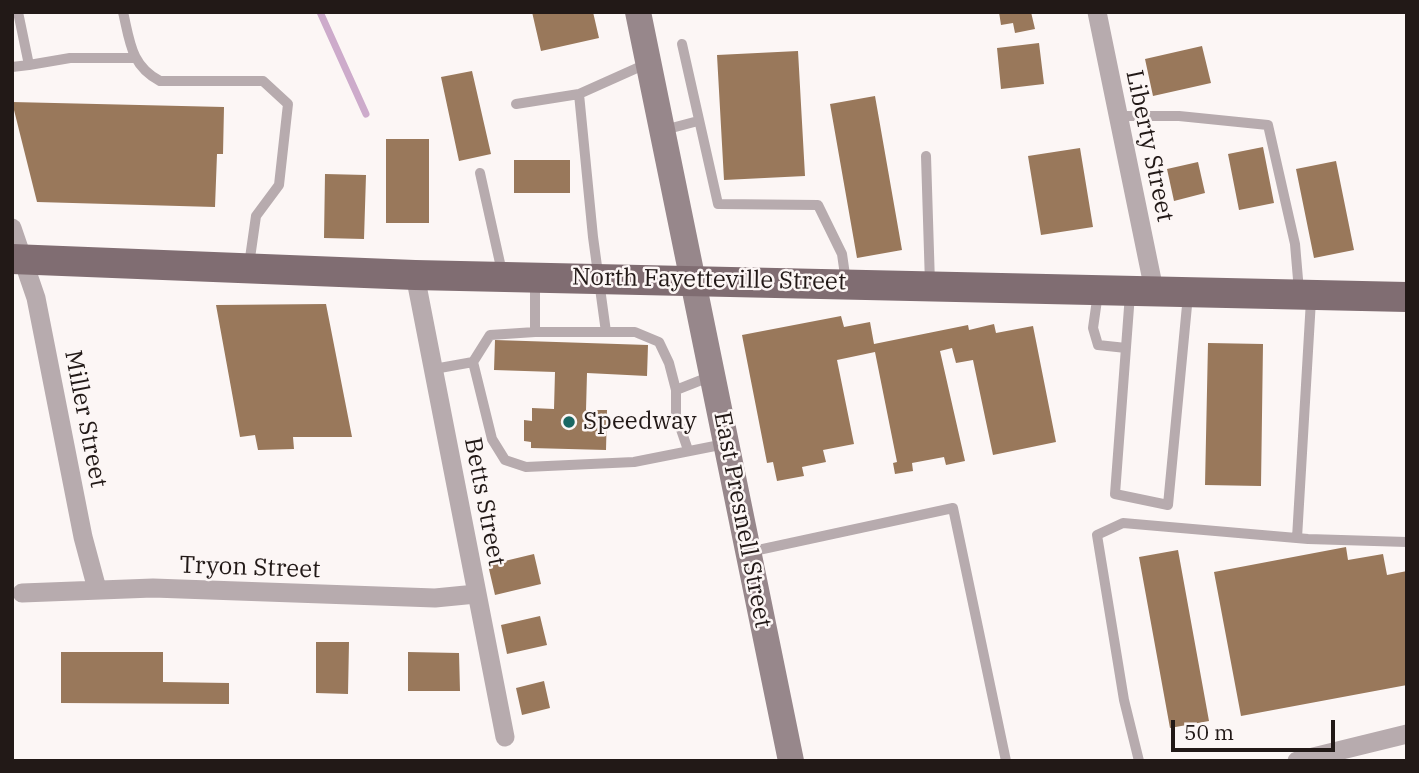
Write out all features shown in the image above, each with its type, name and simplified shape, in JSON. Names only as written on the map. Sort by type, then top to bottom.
[{"type":"main road","name":"East Presnell Street","points":[[638,12],[791,761]]},
{"type":"main road","name":"North Fayetteville Street","points":[[18,259],[415,275],[692,279],[1407,298]]},
{"type":"street","name":"Liberty Street","points":[[1097,12],[1118,116],[1142,290]]},
{"type":"street","name":"Miller Street","points":[[12,228],[18,259],[36,298],[83,537],[97,589]]},
{"type":"street","name":"Betts Street","points":[[415,275],[505,737]]},
{"type":"street","name":"Tryon Street","points":[[17,593],[97,589],[435,598],[476,594]]},
{"type":"street","points":[[1297,761],[1407,734]]},
{"type":"lane","points":[[18,12],[29,65]]},
{"type":"lane","points":[[123,12],[133,58],[145,73],[160,81],[263,81],[288,104],[279,185],[256,216],[248,269]]},
{"type":"lane","points":[[682,44],[718,204],[818,205],[842,254],[846,283]]},
{"type":"lane","points":[[12,67],[70,58],[133,58]]},
{"type":"lane","points":[[516,104],[579,94],[648,63]]},
{"type":"lane","points":[[579,94],[593,237],[606,332]]},
{"type":"lane","points":[[1118,116],[1180,116],[1268,125],[1305,295],[1297,538]]},
{"type":"lane","points":[[662,131],[698,121]]},
{"type":"lane","points":[[926,156],[930,285]]},
{"type":"lane","points":[[480,173],[503,276]]},
{"type":"lane","points":[[535,276],[535,332]]},
{"type":"lane","points":[[1098,289],[1093,328],[1098,345],[1126,348]]},
{"type":"lane","points":[[1142,290],[1126,348],[1115,494],[1168,505],[1188,292]]},
{"type":"lane","points":[[688,450],[676,415],[676,390],[659,342],[635,332],[490,335],[473,362],[492,439],[505,460],[526,467],[634,462],[726,444]]},
{"type":"lane","points":[[434,369],[473,362]]},
{"type":"lane","points":[[676,390],[713,376]]},
{"type":"lane","points":[[748,552],[953,508],[1006,761]]},
{"type":"lane","points":[[1139,761],[1124,700],[1097,535],[1123,523],[1297,538],[1407,542]]},
{"type":"building","points":[[532,12],[593,12],[599,38],[541,51]]},
{"type":"building","points":[[999,12],[1031,12],[1035,29],[1015,33],[1013,23],[1001,25]]},
{"type":"building","points":[[1039,43],[1044,84],[1001,89],[997,48]]},
{"type":"building","points":[[1202,46],[1211,83],[1153,96],[1145,59]]},
{"type":"building","points":[[798,51],[805,176],[724,180],[717,55]]},
{"type":"building","points":[[472,71],[491,154],[459,161],[441,77]]},
{"type":"building","points":[[875,96],[902,250],[857,258],[830,104]]},
{"type":"building","points":[[12,102],[224,107],[223,154],[217,154],[215,207],[37,202]]},
{"type":"building","points":[[386,139],[429,139],[429,223],[386,223]]},
{"type":"building","points":[[1263,147],[1274,203],[1239,210],[1228,154]]},
{"type":"building","points":[[1080,148],[1093,227],[1041,235],[1028,156]]},
{"type":"building","points":[[514,160],[570,160],[570,193],[514,193]]},
{"type":"building","points":[[1336,161],[1354,250],[1314,258],[1296,169]]},
{"type":"building","points":[[1198,162],[1205,193],[1174,201],[1167,169]]},
{"type":"building","points":[[325,174],[366,175],[364,239],[324,238]]},
{"type":"building","points":[[326,304],[352,437],[293,437],[294,449],[258,450],[255,435],[240,437],[216,305]]},
{"type":"building","points":[[841,316],[844,327],[870,322],[874,344],[968,325],[969,330],[994,324],[996,333],[1033,326],[1056,442],[993,455],[973,360],[956,363],[952,348],[940,351],[965,461],[946,465],[944,457],[912,463],[913,471],[895,474],[893,463],[897,462],[875,352],[837,360],[854,444],[823,450],[826,462],[802,467],[804,476],[777,481],[773,462],[767,463],[742,335]]},
{"type":"building","points":[[495,340],[648,345],[647,376],[587,373],[586,410],[607,410],[606,450],[531,448],[531,442],[524,441],[524,420],[532,421],[532,408],[554,409],[555,372],[494,370]]},
{"type":"building","points":[[1208,343],[1263,344],[1261,486],[1205,485]]},
{"type":"building","points":[[1346,547],[1348,560],[1383,554],[1387,575],[1407,571],[1407,685],[1241,716],[1214,572]]},
{"type":"building","points":[[1178,550],[1209,721],[1170,728],[1139,557]]},
{"type":"building","points":[[534,554],[541,584],[495,595],[488,565]]},
{"type":"building","points":[[540,616],[547,645],[507,654],[501,625]]},
{"type":"building","points":[[316,642],[349,642],[348,694],[316,693]]},
{"type":"building","points":[[61,652],[163,652],[163,682],[229,683],[229,704],[61,703]]},
{"type":"building","points":[[408,652],[459,653],[460,691],[408,691]]},
{"type":"building","points":[[544,681],[550,708],[522,715],[516,688]]},
{"type":"waterway","points":[[320,12],[366,114]]},
{"type":"place","name":"Speedway","points":[[569,422]]}]
